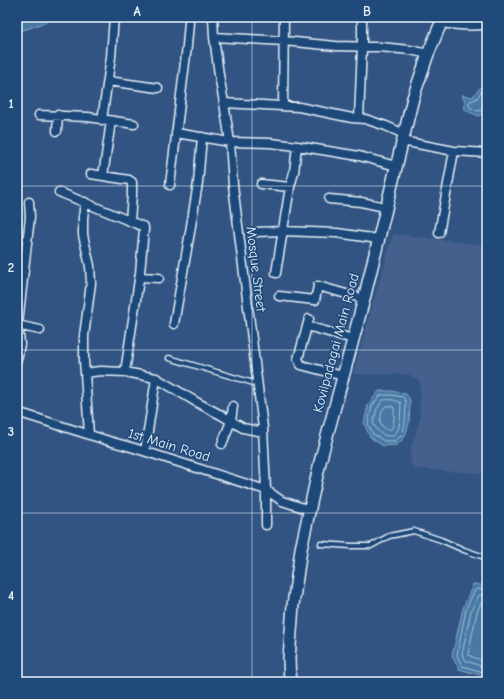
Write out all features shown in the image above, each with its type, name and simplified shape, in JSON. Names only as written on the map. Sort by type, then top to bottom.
[{"type":"main road","name":"Kovilpadagai Main Road","points":[[290,682],[289,659],[292,605],[301,549],[320,462],[364,299],[413,98],[428,54],[442,20]]},
{"type":"street","points":[[103,176],[108,81],[114,17]]},
{"type":"street","name":"Mosque Street","points":[[213,17],[219,75],[230,142],[233,185],[263,432],[266,525]]},
{"type":"street","points":[[284,17],[284,106]]},
{"type":"street","points":[[359,118],[362,17]]},
{"type":"street","points":[[442,20],[466,26],[487,24]]},
{"type":"street","points":[[170,185],[189,22]]},
{"type":"street","points":[[214,37],[410,50],[428,54]]},
{"type":"street","points":[[108,81],[158,88]]},
{"type":"street","points":[[224,103],[299,107],[366,119],[403,138],[454,151],[487,153]]},
{"type":"street","points":[[39,115],[58,115],[134,124]]},
{"type":"street","points":[[57,131],[58,115]]},
{"type":"street","points":[[176,133],[230,142],[270,143],[297,146],[359,156],[396,166]]},
{"type":"street","points":[[174,324],[198,183],[202,137]]},
{"type":"street","points":[[276,273],[282,231],[294,172],[297,146]]},
{"type":"street","points":[[439,233],[454,151]]},
{"type":"street","points":[[91,174],[129,180],[132,182],[130,221]]},
{"type":"street","points":[[261,184],[290,187]]},
{"type":"street","points":[[59,192],[144,227],[140,277],[125,372]]},
{"type":"street","points":[[329,199],[361,202],[386,207]]},
{"type":"street","points":[[17,360],[20,344],[17,325],[30,217],[29,202]]},
{"type":"street","points":[[85,202],[83,235],[90,266],[91,283],[84,336],[84,361],[89,435]]},
{"type":"street","points":[[257,232],[282,231],[337,233],[378,239]]},
{"type":"street","points":[[140,277],[159,278]]},
{"type":"street","points":[[279,296],[315,300],[318,286],[364,299]]},
{"type":"street","points":[[343,376],[302,365],[299,362],[298,359],[308,322],[353,339]]},
{"type":"street","points":[[17,325],[40,330]]},
{"type":"street","points":[[85,373],[100,371],[125,372],[156,378],[243,428],[263,432]]},
{"type":"street","points":[[145,451],[156,378]]},
{"type":"street","points":[[222,444],[231,421],[233,406]]},
{"type":"street","name":"1st Main Road","points":[[17,412],[266,490],[282,501],[310,510]]},
{"type":"lane","points":[[169,358],[257,384]]},
{"type":"lane","points":[[321,544],[372,546],[389,536],[414,531],[487,558]]},
{"type":"shaded area","points":[[393,234],[487,245],[487,474],[415,469],[410,462],[411,448],[420,419],[420,381],[408,374],[353,374]]},
{"type":"water","points":[[17,17],[58,17],[27,29],[17,31]]},
{"type":"water","points":[[485,82],[487,83],[487,111],[479,116],[464,108],[465,101],[462,95],[473,97]]},
{"type":"water","points":[[379,391],[392,391],[406,394],[410,400],[409,423],[405,437],[397,445],[383,446],[370,437],[364,424],[368,405]]},
{"type":"water","points":[[473,584],[487,586],[487,677],[459,669],[452,656],[463,608]]}]
